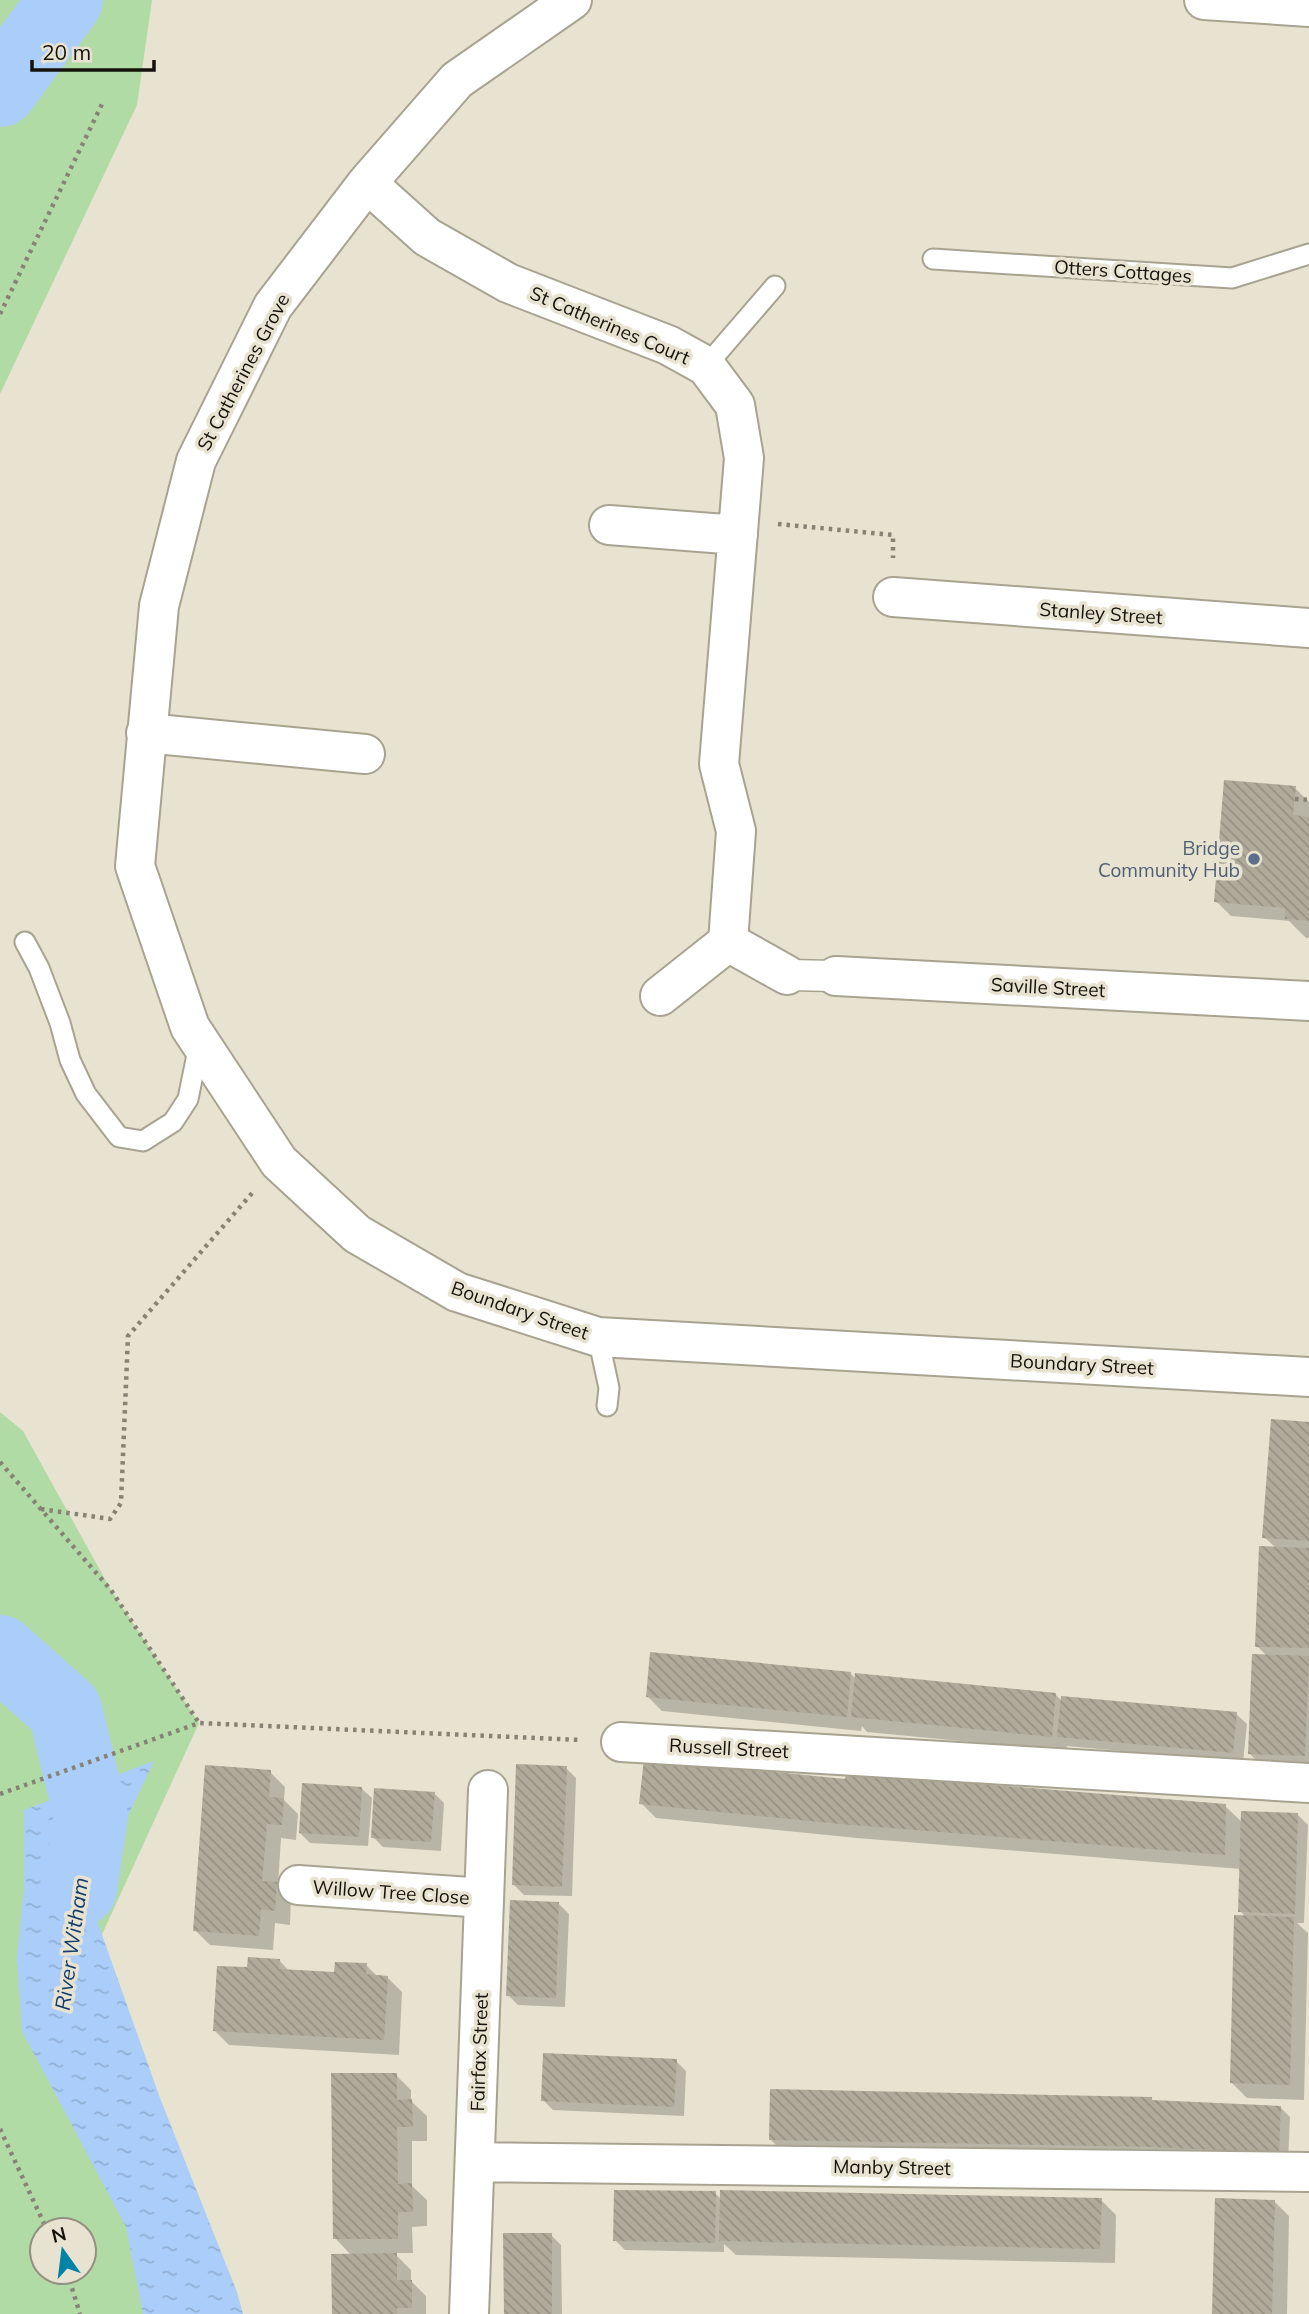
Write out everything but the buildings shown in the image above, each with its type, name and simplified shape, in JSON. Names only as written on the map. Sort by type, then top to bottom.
[{"type":"street","name":"St Catherines Grove","points":[[146,733],[159,606],[196,461],[273,306],[368,183],[457,80],[572,0]]},
{"type":"street","points":[[1203,0],[1309,7]]},
{"type":"street","name":"St Catherines Court","points":[[368,183],[427,237],[508,283],[668,345],[706,366],[735,405],[744,458],[719,764],[736,831],[728,942]]},
{"type":"street","points":[[609,525],[738,528]]},
{"type":"street","name":"Stanley Street","points":[[893,597],[1309,628]]},
{"type":"street","points":[[146,733],[365,754]]},
{"type":"street","name":"Boundary Street","points":[[146,733],[135,866],[190,1027],[279,1162],[357,1234],[457,1292],[598,1336],[1309,1377]]},
{"type":"street","points":[[660,996],[728,942],[787,975]]},
{"type":"street","name":"Saville Street","points":[[787,975],[1309,1001]]},
{"type":"street","name":"Russell Street","points":[[621,1742],[1309,1783]]},
{"type":"street","name":"Fairfax Street","points":[[469,2314],[488,1790]]},
{"type":"street","name":"Willow Tree Close","points":[[298,1885],[484,1898]]},
{"type":"street","name":"Manby Street","points":[[475,2162],[1309,2172]]},
{"type":"lane","name":"Otters Cottages","points":[[933,259],[1232,278],[1309,254]]},
{"type":"lane","points":[[706,366],[775,286]]},
{"type":"lane","points":[[24,942],[39,968],[60,1023],[70,1060],[86,1094],[120,1137],[143,1141],[173,1122],[188,1099],[199,1041]]},
{"type":"lane","points":[[598,1336],[609,1388],[607,1406]]},
{"type":"path","points":[[0,314],[104,100]]},
{"type":"path","points":[[738,528],[893,535],[893,597]]},
{"type":"path","points":[[1294,799],[1309,800]]},
{"type":"path","points":[[41,1509],[110,1519],[121,1503],[128,1336],[279,1162]]},
{"type":"path","points":[[0,1462],[111,1590],[200,1723]]},
{"type":"path","points":[[0,1794],[200,1723],[621,1742]]},
{"type":"path","points":[[0,2129],[40,2216]]},
{"type":"path","points":[[71,2286],[80,2314]]},
{"type":"green space","points":[[0,0],[152,0],[137,105],[0,394]]},
{"type":"green space","points":[[0,1412],[23,1431],[111,1590],[199,1723],[60,2026],[207,2314],[0,2314]]},
{"type":"water","points":[[154,1761],[89,1898],[160,2098],[237,2292],[243,2314],[143,2314],[126,2227],[22,2031],[17,1958],[24,1888],[24,1810]]},
{"type":"waterway","name":"River Witham","points":[[0,90],[66,0]]},
{"type":"waterway","name":"River Witham","points":[[0,1652],[65,1710],[91,1816],[80,1889]]},
{"type":"place","name":"Bridge Community Hub","points":[[1254,859]]}]
